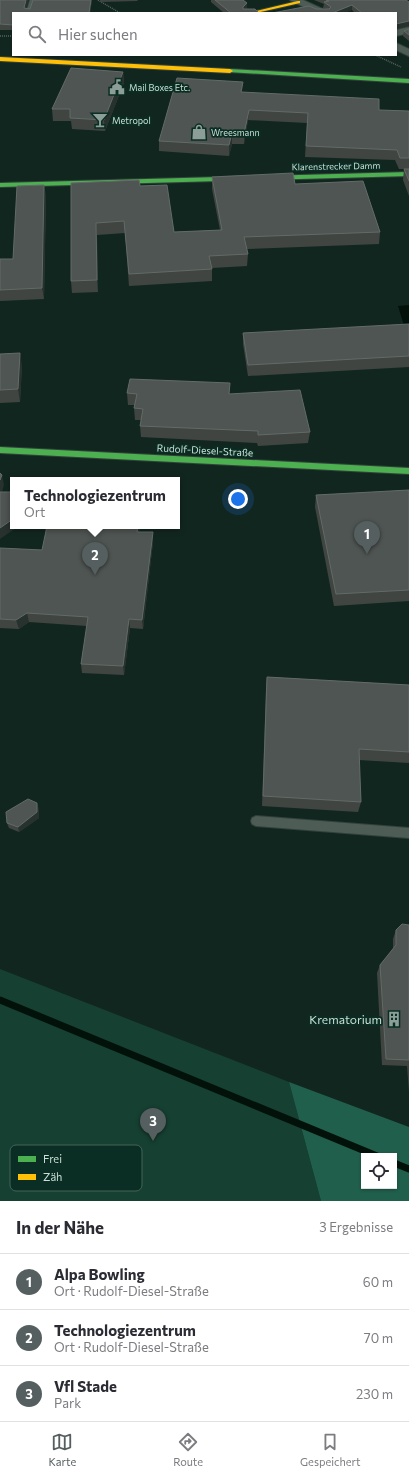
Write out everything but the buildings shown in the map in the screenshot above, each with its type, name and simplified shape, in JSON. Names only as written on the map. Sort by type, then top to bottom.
[{"type":"street","points":[[254,12],[296,1],[322,12]]},
{"type":"street","points":[[397,33],[409,30]]},
{"type":"street","points":[[397,47],[409,53]]},
{"type":"street","points":[[0,59],[409,81]]},
{"type":"street","name":"Klarenstrecker Damm","points":[[0,184],[409,174]]},
{"type":"street","name":"Rudolf-Diesel-Straße","points":[[0,450],[409,471]]},
{"type":"lane","points":[[28,12],[32,0]]},
{"type":"lane","points":[[256,821],[409,833]]},
{"type":"path","points":[[98,0],[118,12]]},
{"type":"path","points":[[0,36],[12,36]]},
{"type":"path","points":[[376,56],[403,67]]},
{"type":"green space","points":[[0,969],[289,1082],[321,1201],[0,1201]]},
{"type":"green space","points":[[289,1082],[409,1127],[409,1201],[321,1201]]},
{"type":"shaded area","points":[[409,305],[409,329],[405,329],[398,306]]},
{"type":"waterway","points":[[0,1000],[370,1153]]},
{"type":"waterway","points":[[397,1164],[409,1169]]},
{"type":"traffic: fast","points":[[230,71],[409,81]]},
{"type":"traffic: fast","points":[[0,185],[409,174]]},
{"type":"traffic: fast","points":[[0,450],[409,471]]},
{"type":"traffic: slow","points":[[254,12],[298,2]]},
{"type":"traffic: slow","points":[[0,59],[230,71]]},
{"type":"place","name":"Mail Boxes Etc.","points":[[117,87]]},
{"type":"place","name":"Metropol","points":[[100,120]]},
{"type":"place","name":"Wreesmann","points":[[199,132]]},
{"type":"place","name":"Alpa Bowling","points":[[367,554]]},
{"type":"place","name":"Technologiezentrum","points":[[95,575]]},
{"type":"place","name":"Krematorium","points":[[394,1019]]},
{"type":"place","name":"Vfl Stade","points":[[153,1141]]}]
